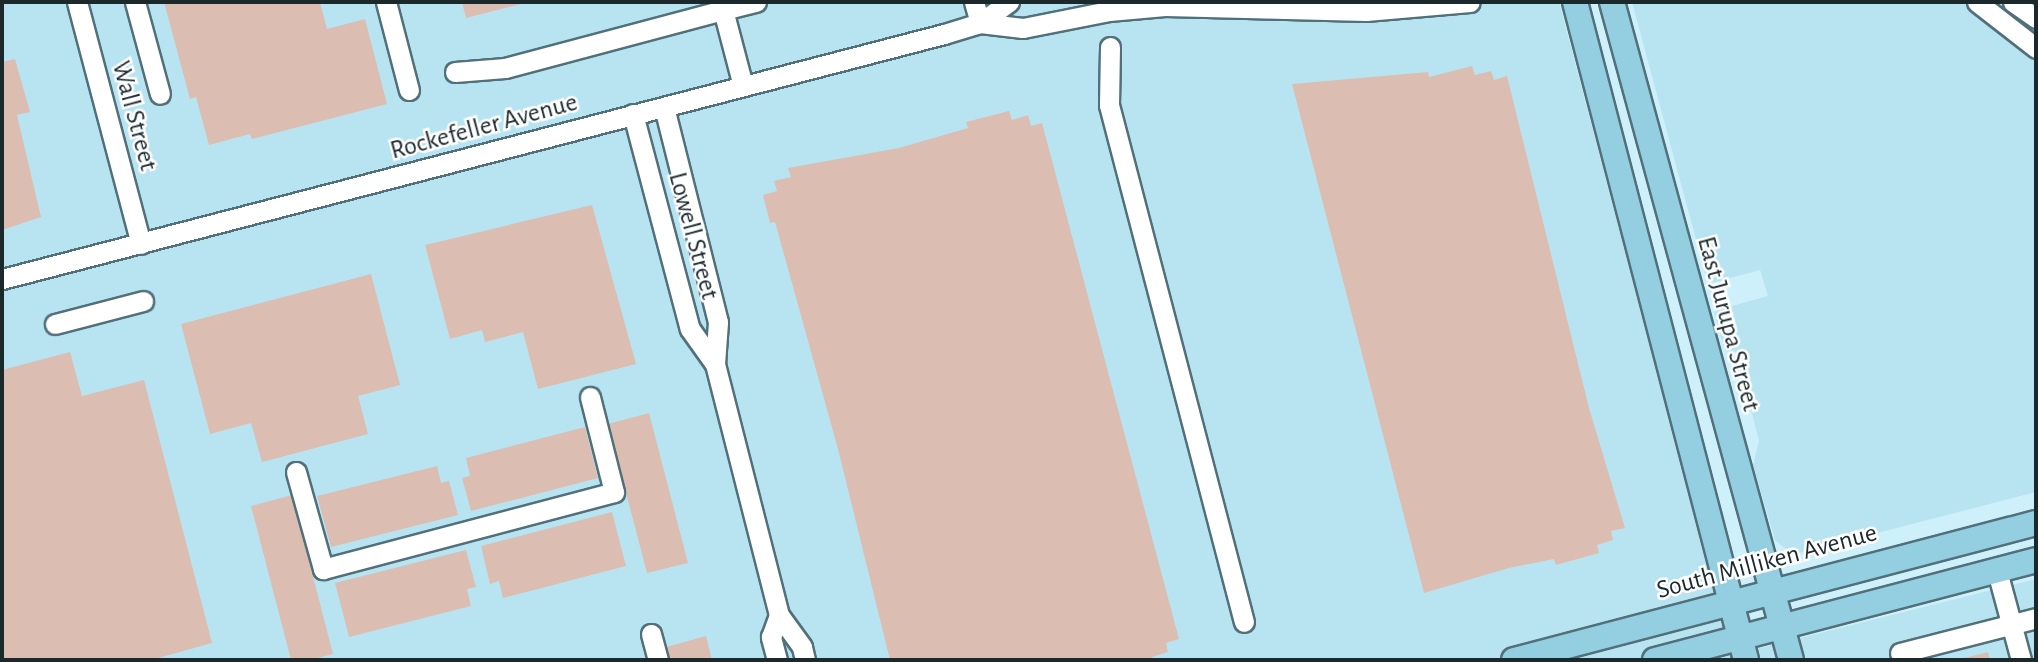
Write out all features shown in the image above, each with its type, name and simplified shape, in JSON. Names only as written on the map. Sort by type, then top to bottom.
[{"type":"main road","points":[[1574,2],[1743,649]]},
{"type":"main road","name":"East Jurupa Street","points":[[1612,2],[1791,660]]},
{"type":"main road","name":"South Milliken Avenue","points":[[1514,660],[2036,523]]},
{"type":"main road","points":[[1655,660],[1743,649],[1782,627],[2036,560]]},
{"type":"street","name":"Wall Street","points":[[77,2],[141,244]]},
{"type":"street","points":[[135,2],[160,94]]},
{"type":"street","points":[[386,2],[409,90]]},
{"type":"street","points":[[455,72],[478,67],[505,68],[756,2]]},
{"type":"street","points":[[974,2],[979,23]]},
{"type":"street","name":"Rockefeller Avenue","points":[[2,279],[979,23],[1009,2]]},
{"type":"street","name":"Rockefeller Avenue","points":[[979,23],[1023,28],[1109,11],[1165,6],[1273,5],[1366,11],[1470,2]]},
{"type":"street","points":[[1977,2],[2036,48]]},
{"type":"street","points":[[2013,2],[2036,18]]},
{"type":"street","points":[[723,10],[743,86]]},
{"type":"street","points":[[1110,47],[1110,105],[1244,622]]},
{"type":"street","name":"Lowell Street","points":[[664,107],[718,322],[715,364],[779,615],[802,647],[805,660]]},
{"type":"street","name":"Lowell Street","points":[[634,114],[691,329],[715,364]]},
{"type":"street","points":[[55,324],[143,301]]},
{"type":"street","points":[[296,472],[323,569],[614,492],[590,397]]},
{"type":"street","points":[[1997,570],[2021,660]]},
{"type":"street","name":"Lowell Street","points":[[777,660],[771,637],[779,615]]},
{"type":"street","points":[[1900,653],[2036,618]]},
{"type":"street","points":[[651,634],[658,660]]},
{"type":"shaded area","points":[[2,2],[1559,2],[1732,655],[2036,579],[2036,660],[2,660]]},
{"type":"shaded area","points":[[1632,2],[2036,2],[2036,492],[1800,553],[1787,550],[1775,540],[1753,465],[1759,441],[1742,374],[1724,348],[1714,311],[1768,296],[1760,270],[1708,284]]},
{"type":"building","points":[[164,2],[320,2],[327,29],[365,19],[387,104],[252,139],[250,134],[209,145],[196,97],[190,99]]},
{"type":"building","points":[[462,2],[525,2],[525,3],[466,18]]},
{"type":"building","points":[[15,59],[30,112],[17,115],[41,217],[2,230],[2,62]]},
{"type":"building","points":[[1472,66],[1475,75],[1491,71],[1494,80],[1507,76],[1589,408],[1625,528],[1611,531],[1613,540],[1597,545],[1599,553],[1556,565],[1554,559],[1509,568],[1424,593],[1292,84],[1428,72],[1429,77]]},
{"type":"building","points":[[1009,111],[1012,120],[1028,115],[1031,126],[1042,123],[1179,639],[1166,643],[1168,652],[1152,657],[1153,660],[890,660],[838,449],[775,222],[770,223],[763,195],[777,191],[774,181],[791,177],[788,168],[899,148],[968,128],[966,122]]},
{"type":"building","points":[[592,205],[636,364],[538,389],[523,332],[485,342],[482,330],[450,339],[425,245]]},
{"type":"building","points":[[371,274],[400,385],[358,396],[368,434],[262,462],[251,423],[210,434],[181,324]]},
{"type":"building","points":[[70,352],[82,396],[144,380],[212,643],[151,660],[2,660],[2,370]]},
{"type":"building","points":[[649,413],[688,563],[647,573],[608,424]]},
{"type":"building","points":[[585,427],[598,478],[471,511],[462,478],[470,476],[466,458]]},
{"type":"building","points":[[437,466],[441,483],[449,481],[458,515],[331,547],[317,496]]},
{"type":"building","points":[[292,495],[333,654],[310,660],[291,660],[251,506]]},
{"type":"building","points":[[612,512],[626,566],[503,598],[499,581],[490,584],[481,546]]},
{"type":"building","points":[[466,550],[476,587],[467,589],[471,606],[349,637],[335,583]]},
{"type":"building","points":[[706,636],[712,660],[669,660],[666,647]]},
{"type":"building","points":[[1988,652],[1990,660],[1960,660],[1960,659]]}]
